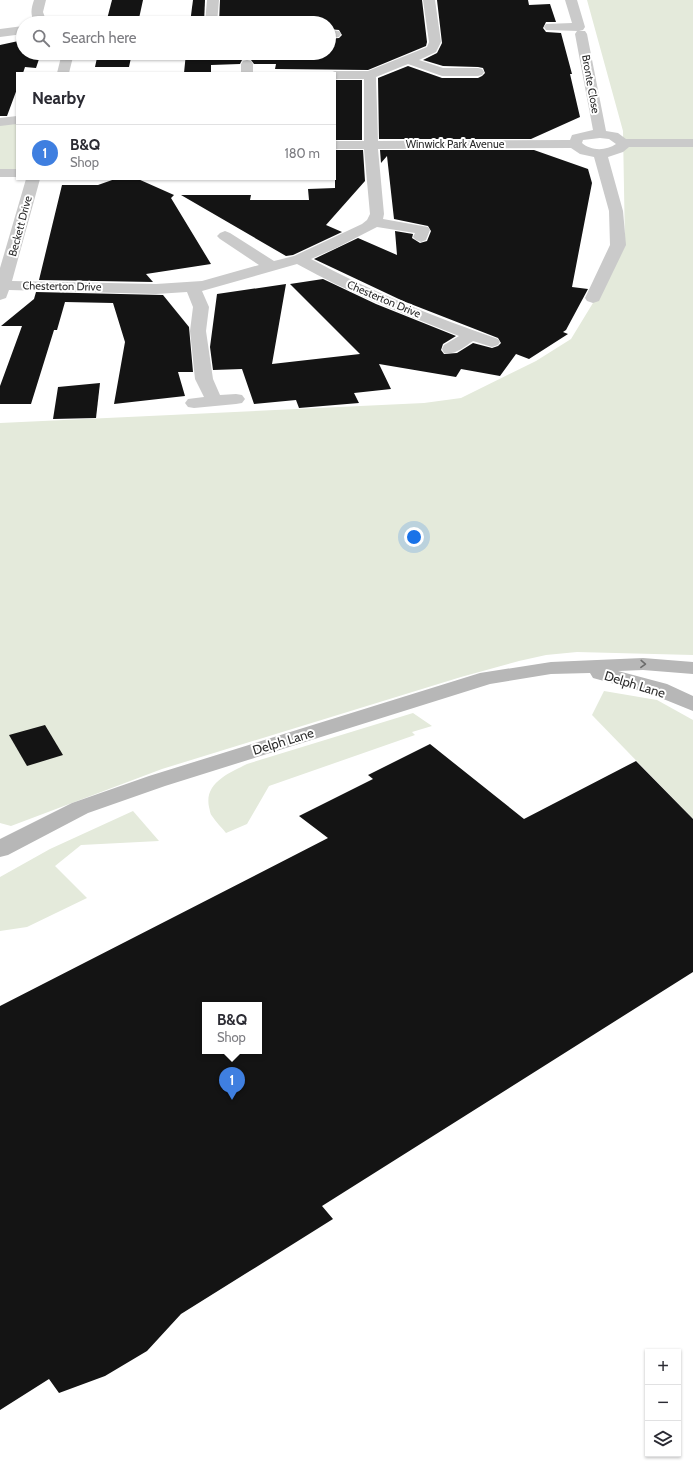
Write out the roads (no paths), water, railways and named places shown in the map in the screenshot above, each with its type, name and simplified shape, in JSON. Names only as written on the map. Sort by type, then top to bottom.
[{"type":"street","points":[[37,16],[40,0]]},
{"type":"street","points":[[212,16],[213,0]]},
{"type":"street","points":[[336,75],[370,75],[428,52],[434,46],[429,0]]},
{"type":"street","points":[[550,27],[579,27],[570,0]]},
{"type":"street","points":[[0,33],[16,31]]},
{"type":"street","name":"Bronte Close","points":[[581,34],[600,134]]},
{"type":"street","points":[[63,72],[66,60]]},
{"type":"street","points":[[407,60],[442,72],[478,72]]},
{"type":"street","points":[[370,75],[372,145],[377,210],[374,222],[424,231]]},
{"type":"street","points":[[0,122],[16,120]]},
{"type":"street","points":[[623,143],[623,146],[620,149],[600,153],[586,151],[575,144],[577,138],[581,136],[600,134],[613,136],[622,140],[623,143],[693,143]]},
{"type":"street","name":"Winwick Park Avenue","points":[[336,145],[575,144]]},
{"type":"street","points":[[593,298],[618,245],[616,211],[600,153]]},
{"type":"street","points":[[0,173],[16,173]]},
{"type":"street","name":"Beckett Drive","points":[[1,288],[33,180]]},
{"type":"street","name":"Chesterton Drive","points":[[1,288],[192,287],[214,283],[299,259],[331,245],[374,222]]},
{"type":"street","points":[[223,236],[272,267]]},
{"type":"street","name":"Chesterton Drive","points":[[299,259],[334,278],[361,290],[471,335],[492,342]]},
{"type":"street","points":[[192,287],[200,302],[201,308],[198,331],[204,379],[214,401]]},
{"type":"street","points":[[450,349],[471,335]]},
{"type":"street","points":[[194,404],[236,399]]},
{"type":"street","name":"Delph Lane","points":[[0,849],[80,808],[157,781],[487,678],[551,668],[643,664],[693,668]]},
{"type":"street","name":"Delph Lane","points":[[576,667],[637,682],[659,689],[693,704]]},
{"type":"place","name":"B&Q","points":[[232,1100]]}]
